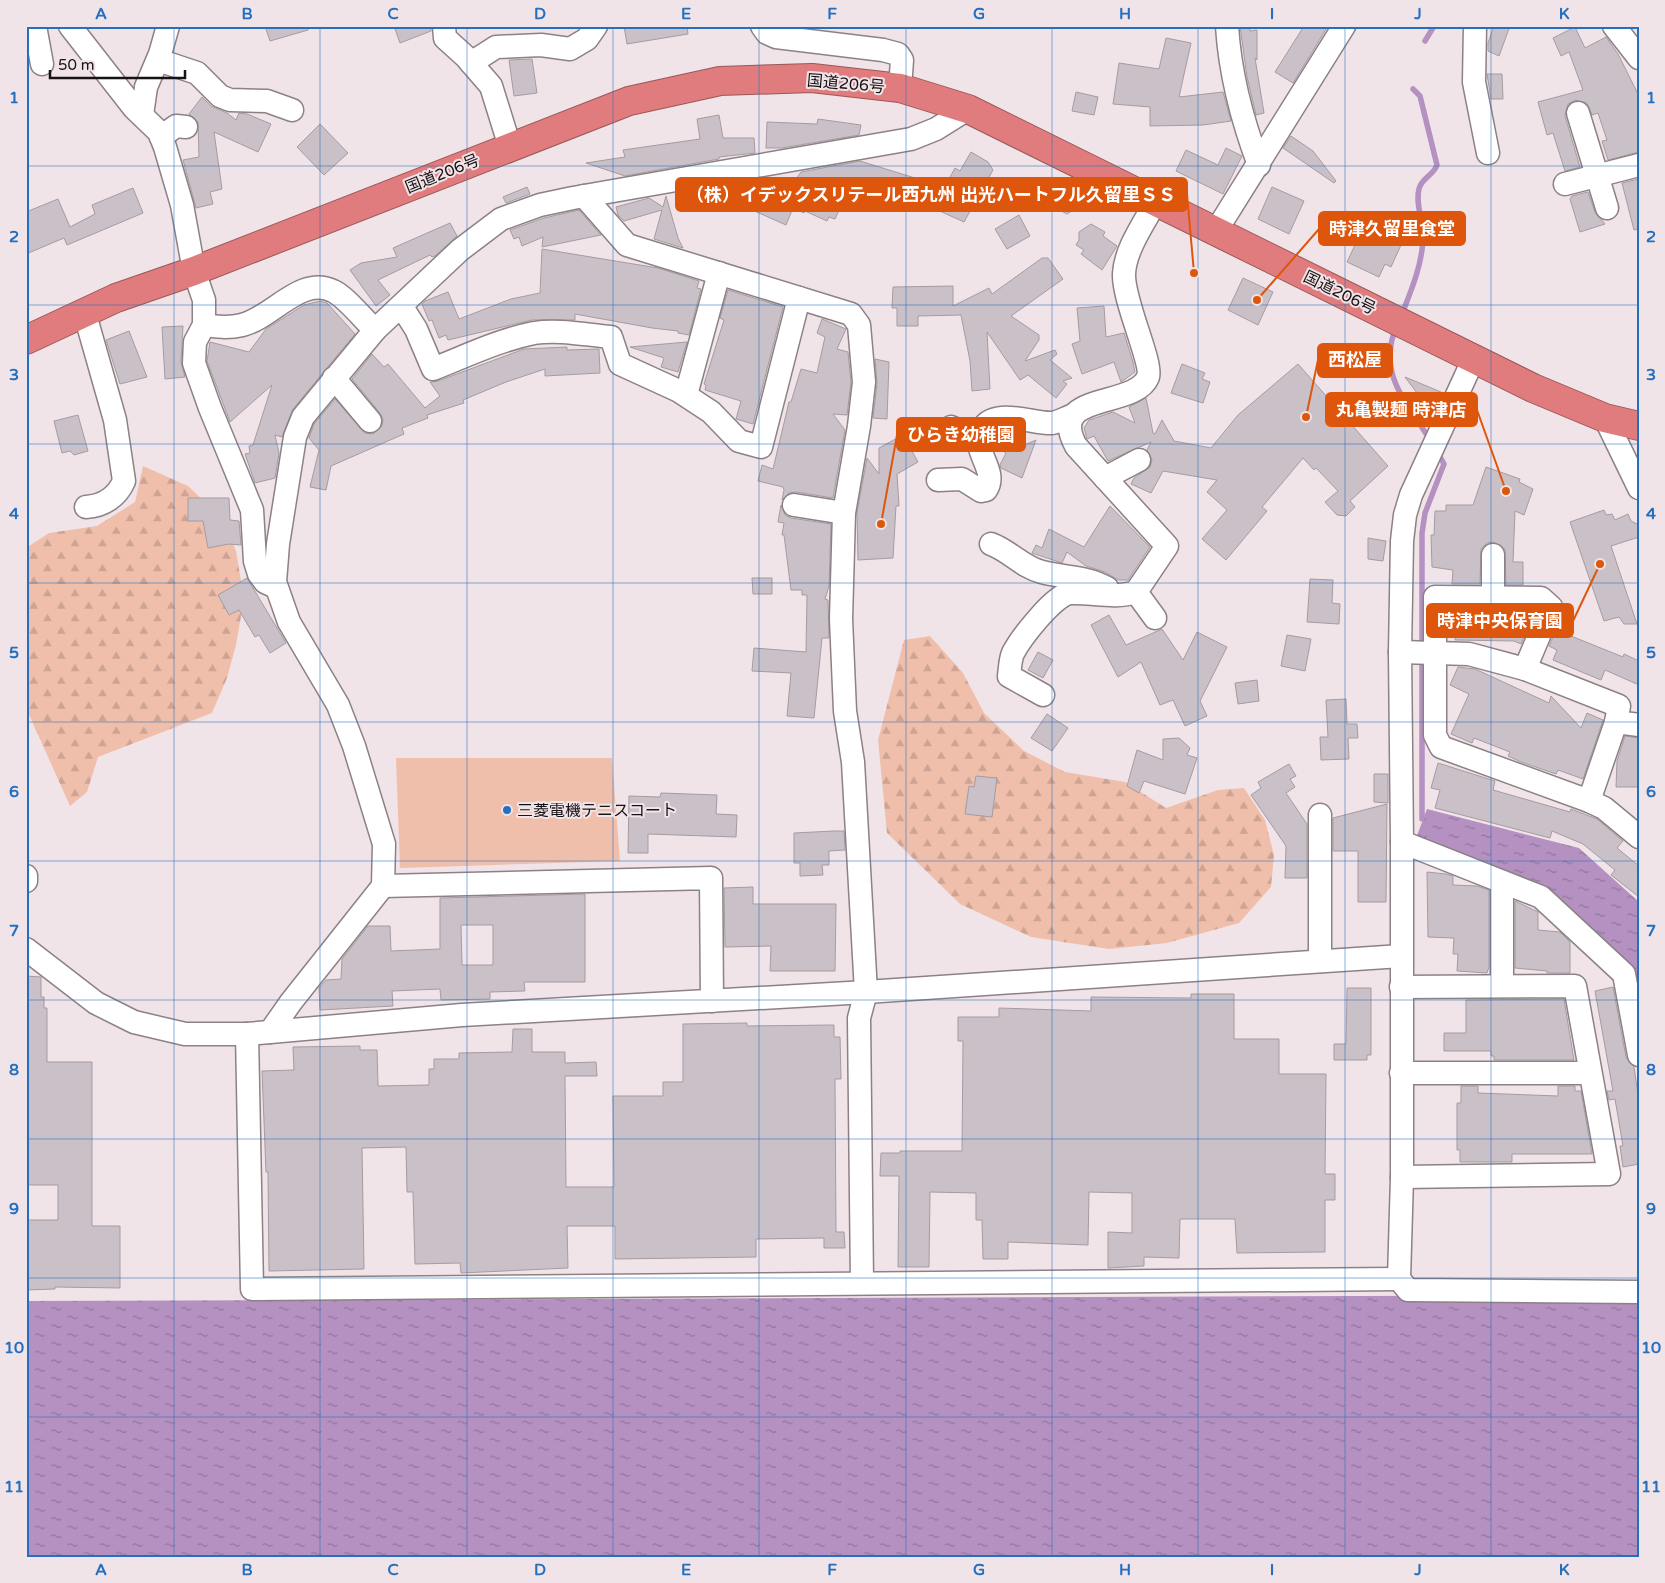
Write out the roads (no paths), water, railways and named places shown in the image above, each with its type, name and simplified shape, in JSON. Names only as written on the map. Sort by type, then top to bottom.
[{"type":"highway","name":"国道206号","points":[[26,340],[84,311],[116,298],[194,272],[629,101],[720,81],[812,78],[900,88],[968,109],[1533,388],[1605,418],[1639,426]]},
{"type":"street","points":[[35,26],[42,64]]},
{"type":"street","points":[[70,26],[93,58],[161,137],[182,205],[194,272],[204,300],[204,325],[195,342],[194,363],[210,408],[252,510],[254,561],[259,574],[265,582],[276,587]]},
{"type":"street","points":[[142,115],[146,87],[158,60],[168,26]]},
{"type":"street","points":[[444,26],[445,38],[491,86],[510,147]]},
{"type":"street","points":[[471,63],[496,47],[541,45],[570,49],[588,39],[596,26]]},
{"type":"street","points":[[762,26],[766,33],[776,38],[883,50],[898,54],[902,60],[900,88]]},
{"type":"street","points":[[1228,26],[1229,52],[1237,96],[1247,134],[1259,165]]},
{"type":"street","points":[[1216,231],[1259,165],[1344,26]]},
{"type":"street","points":[[1475,26],[1474,82],[1488,152]]},
{"type":"street","points":[[1614,26],[1639,58]]},
{"type":"street","points":[[158,60],[197,73],[220,96],[230,100],[267,101],[292,110]]},
{"type":"street","points":[[270,1032],[291,1002],[383,886],[384,844],[354,746],[338,705],[289,622],[276,587],[278,544],[295,437],[302,416],[375,330],[402,307],[460,250],[501,219],[540,205],[584,196],[911,139],[936,129],[968,109]]},
{"type":"street","points":[[1578,113],[1607,208]]},
{"type":"street","points":[[161,137],[176,126],[186,127]]},
{"type":"street","points":[[1565,184],[1639,165]]},
{"type":"street","points":[[584,196],[627,245],[851,314],[859,324],[864,382],[859,426],[844,513],[841,620],[845,711],[853,762],[866,992],[859,1018],[862,1284]]},
{"type":"street","points":[[938,480],[962,479],[981,491],[986,490],[990,485],[990,474],[979,439],[981,431],[989,422],[999,418],[1052,423],[1074,415],[1082,408],[1140,388],[1148,376],[1147,361],[1125,293],[1124,274],[1128,256],[1156,201]]},
{"type":"street","points":[[686,395],[719,273]]},
{"type":"street","points":[[204,325],[214,327],[242,325],[268,313],[302,291],[324,287],[341,296],[375,330]]},
{"type":"street","points":[[402,307],[416,330],[433,369],[509,340],[536,333],[558,332],[611,337],[620,364],[686,395],[712,412],[738,441],[762,447],[799,298]]},
{"type":"street","points":[[84,311],[115,420],[124,481],[114,496],[98,506],[86,507]]},
{"type":"street","points":[[1474,358],[1411,495],[1405,515],[1419,652],[1435,735],[1441,747],[1604,808],[1639,837]]},
{"type":"street","points":[[334,378],[370,421]]},
{"type":"street","points":[[1043,695],[1009,676],[1013,654],[1050,604],[1060,596],[1070,593],[1113,595],[1136,592],[1167,546],[1076,446],[1069,434],[1070,424],[1074,415]]},
{"type":"street","points":[[1605,418],[1639,488]]},
{"type":"street","points":[[951,427],[979,439]]},
{"type":"street","points":[[1105,478],[1139,460]]},
{"type":"street","points":[[794,504],[844,513]]},
{"type":"street","points":[[991,544],[1004,548],[1028,568],[1043,573],[1069,576],[1100,583],[1109,589],[1113,595]]},
{"type":"street","points":[[1493,555],[1493,597]]},
{"type":"street","points":[[1136,592],[1155,618]]},
{"type":"street","points":[[1525,669],[1551,607],[1541,598],[1435,597],[1419,652],[1402,842],[1402,1177],[1399,1279],[1408,1290],[1639,1292]]},
{"type":"street","points":[[1419,652],[1469,654],[1525,669],[1619,706],[1616,722],[1589,801]]},
{"type":"street","points":[[1616,722],[1639,725]]},
{"type":"street","points":[[1320,815],[1320,961]]},
{"type":"street","points":[[1402,842],[1541,897],[1624,974],[1639,1055]]},
{"type":"street","points":[[26,876],[26,881]]},
{"type":"street","points":[[383,886],[711,878],[712,1001]]},
{"type":"street","points":[[1502,882],[1502,986]]},
{"type":"street","points":[[26,949],[96,1003],[134,1022],[185,1034],[247,1034],[462,1015],[866,992],[1401,956]]},
{"type":"street","points":[[1401,987],[1575,986],[1609,1174],[1402,1177]]},
{"type":"street","points":[[247,1034],[252,1288],[1399,1279]]},
{"type":"street","points":[[1401,1073],[1590,1073]]},
{"type":"water","points":[[1427,809],[1579,848],[1639,902],[1639,1030],[1628,972],[1541,888],[1416,838]]},
{"type":"water","points":[[1639,1295],[1639,1557],[26,1557],[26,1301]]},
{"type":"waterway","points":[[1425,41],[1434,26]]},
{"type":"waterway","points":[[1402,314],[1421,258],[1423,233],[1418,201],[1419,189],[1422,182],[1437,165],[1420,96],[1413,89]]},
{"type":"waterway","points":[[1396,327],[1391,344],[1390,360],[1392,374],[1404,400],[1430,440]]},
{"type":"waterway","points":[[1422,647],[1422,533],[1425,513],[1444,464],[1438,453]]},
{"type":"waterway","points":[[1422,657],[1422,819]]},
{"type":"place","name":"（株）イデックスリテール西九州 出光ハートフル久留里ＳＳ","points":[[1194,273]]},
{"type":"place","name":"時津久留里食堂","points":[[1257,300]]},
{"type":"place","name":"西松屋","points":[[1306,417]]},
{"type":"place","name":"丸亀製麺 時津店","points":[[1506,491]]},
{"type":"place","name":"ひらき幼稚園","points":[[881,524]]},
{"type":"place","name":"時津中央保育園","points":[[1600,564]]},
{"type":"place","name":"三菱電機テニスコート","points":[[507,810]]}]
